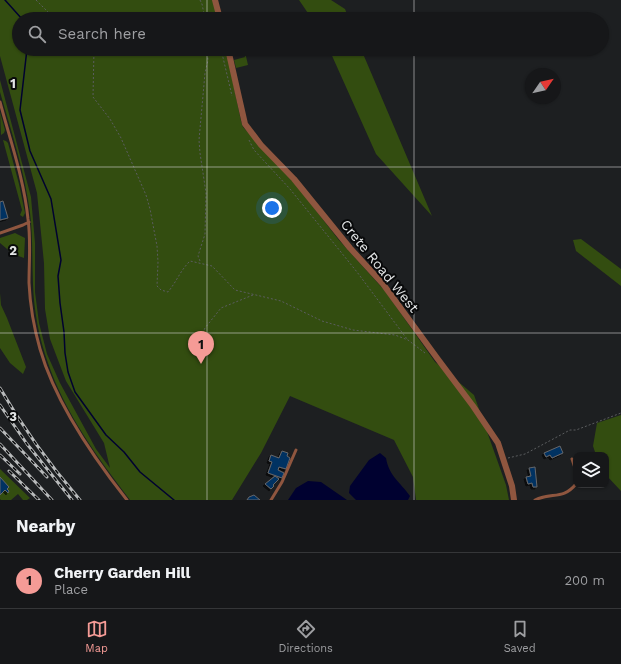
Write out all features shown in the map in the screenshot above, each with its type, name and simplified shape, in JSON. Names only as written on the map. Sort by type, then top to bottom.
[{"type":"street","points":[[215,0],[218,12]]},
{"type":"street","name":"Crete Road West","points":[[230,56],[245,124],[260,145],[294,179],[350,248],[383,284],[436,358],[473,406],[498,443],[504,458],[514,500]]},
{"type":"lane","points":[[0,102],[21,181],[28,222],[29,284],[32,308],[40,348],[46,368],[65,407],[88,446],[127,500]]},
{"type":"lane","points":[[0,233],[28,222]]},
{"type":"lane","points":[[271,500],[282,482],[296,450]]},
{"type":"lane","points":[[535,500],[541,497],[564,494],[569,492],[573,487]]},
{"type":"path","points":[[36,0],[48,12]]},
{"type":"path","points":[[200,0],[204,12]]},
{"type":"path","points":[[94,56],[93,97],[110,119],[121,138],[146,195],[157,246],[157,286],[160,290],[168,292],[182,269],[190,261],[201,262],[212,266],[234,290],[281,301],[305,314],[334,325],[353,330],[395,335],[408,340],[425,352]]},
{"type":"path","points":[[201,262],[198,256],[205,234],[206,193],[199,140],[208,56]]},
{"type":"path","points":[[201,337],[205,328],[221,308],[253,295]]},
{"type":"path","points":[[504,458],[525,454],[570,430],[576,430],[621,412]]},
{"type":"green space","points":[[0,0],[213,0],[217,12],[12,12],[12,56],[227,56],[243,127],[293,181],[338,239],[385,291],[435,362],[474,395],[506,485],[509,500],[416,500],[413,477],[394,440],[290,396],[261,453],[232,500],[130,500],[94,451],[63,400],[42,344],[34,305],[32,231],[28,198],[0,92],[0,80],[31,197],[35,243],[35,292],[39,323],[47,354],[60,383],[96,449],[110,468],[104,443],[66,381],[50,339],[45,309],[44,263],[37,193],[0,56]]},
{"type":"green space","points":[[299,0],[331,0],[345,9],[346,12],[307,12]]},
{"type":"green space","points":[[246,56],[248,65],[236,68],[234,60]]},
{"type":"green space","points":[[332,56],[364,56],[432,216],[376,154]]},
{"type":"green space","points":[[0,112],[5,130],[1,135]]},
{"type":"green space","points":[[3,140],[8,143],[19,184],[25,213],[23,217],[20,215],[22,210]]},
{"type":"green space","points":[[15,233],[25,238],[24,258],[13,254],[0,243],[0,238]]},
{"type":"green space","points":[[581,239],[621,269],[621,286],[576,251],[573,240]]},
{"type":"green space","points":[[0,293],[1,305],[26,367],[23,374],[10,363],[0,348]]},
{"type":"green space","points":[[621,415],[621,491],[609,478],[609,452],[595,452],[593,446],[597,423]]},
{"type":"green space","points":[[0,469],[30,498],[23,500],[18,494],[11,500],[1,500]]},
{"type":"shaded area","points":[[380,453],[386,458],[392,474],[410,496],[408,500],[356,500],[349,493],[350,486],[369,460]]},
{"type":"shaded area","points":[[308,481],[321,482],[347,500],[288,500],[296,488]]},
{"type":"building","points":[[3,201],[8,218],[0,220],[0,202]]},
{"type":"building","points":[[202,349],[205,352],[202,355],[199,352]]},
{"type":"building","points":[[560,446],[563,453],[552,458],[550,455],[546,457],[544,453]]},
{"type":"building","points":[[282,451],[288,453],[287,456],[290,458],[286,469],[279,467],[278,470],[284,473],[282,478],[268,473],[272,462],[269,461],[271,455],[279,458]]},
{"type":"building","points":[[535,467],[537,487],[533,487],[532,483],[528,484],[526,477],[531,476],[529,468]]},
{"type":"building","points":[[275,476],[279,479],[271,489],[265,484]]},
{"type":"building","points":[[0,477],[9,487],[7,489],[9,491],[8,493],[5,490],[0,495]]},
{"type":"building","points":[[254,495],[260,500],[247,500],[249,497]]},
{"type":"waterway","points":[[5,0],[16,12]]},
{"type":"waterway","points":[[26,56],[20,110],[30,151],[51,199],[61,260],[58,276],[68,372],[75,392],[106,435],[124,452],[140,472],[174,500]]},
{"type":"railway","points":[[0,388],[37,446],[80,500]]},
{"type":"railway","points":[[0,405],[27,444],[72,500]]},
{"type":"railway","points":[[0,428],[47,477]]},
{"type":"railway","points":[[0,444],[52,500]]},
{"type":"railway","points":[[0,455],[20,474]]},
{"type":"railway","points":[[9,471],[39,500]]},
{"type":"place","name":"Cherry Garden Hill","points":[[201,364]]}]
